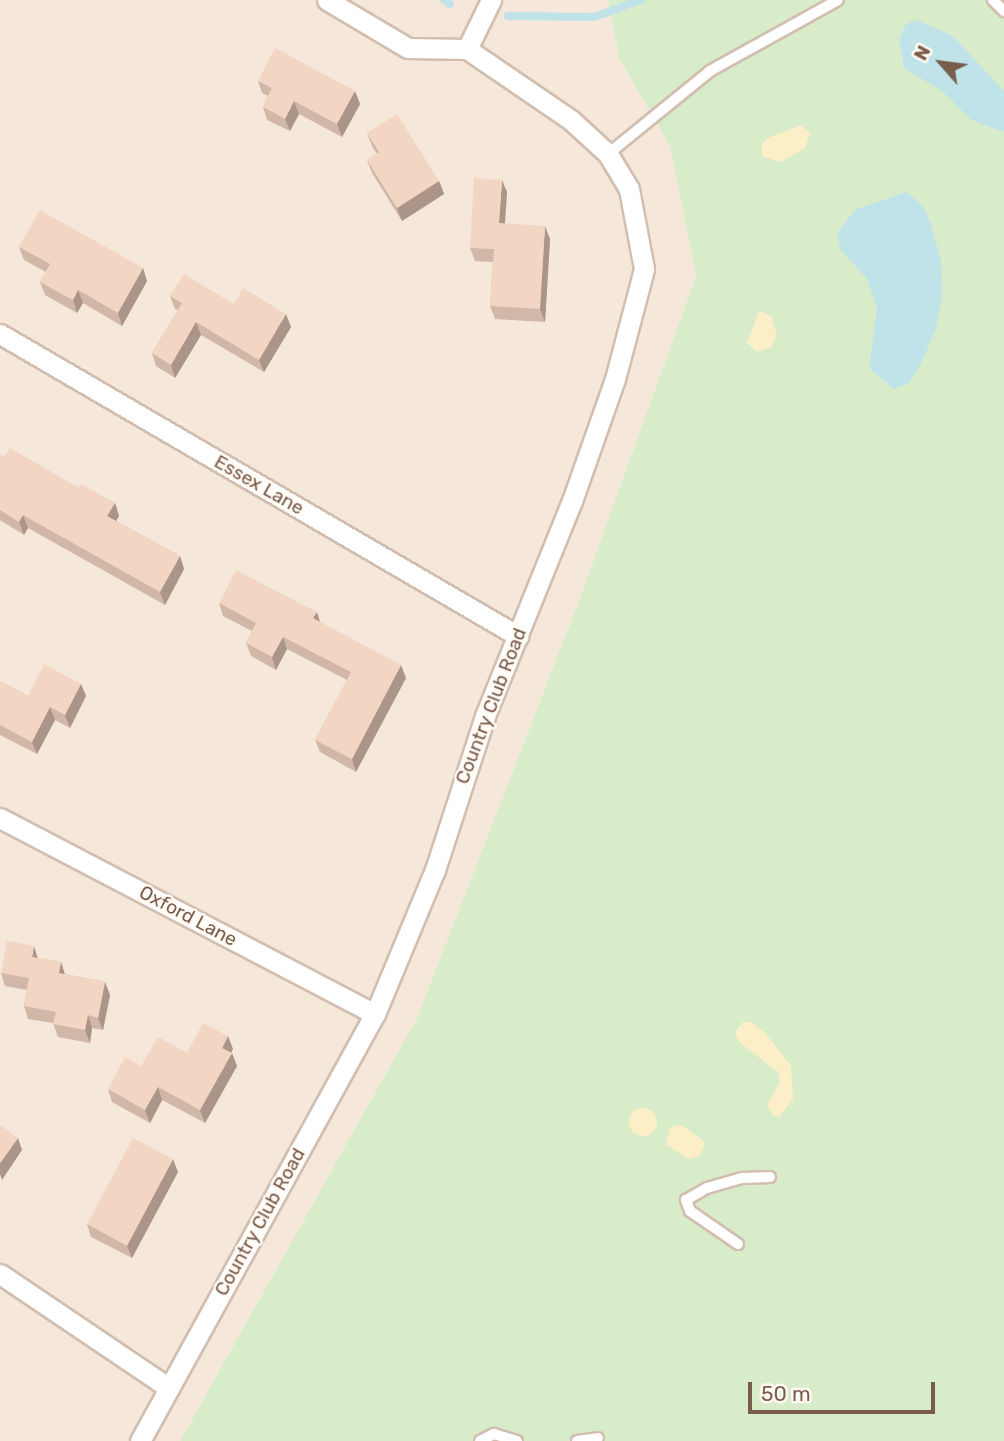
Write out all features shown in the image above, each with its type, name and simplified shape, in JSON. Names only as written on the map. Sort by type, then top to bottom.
[{"type":"street","points":[[327,0],[408,48],[467,49],[491,0]]},
{"type":"street","name":"Country Club Road","points":[[140,1441],[375,1014],[435,870],[485,716],[615,379],[644,269],[629,189],[608,154],[571,120],[467,49]]},
{"type":"street","name":"Essex Lane","points":[[0,334],[518,636]]},
{"type":"street","name":"Oxford Lane","points":[[0,818],[375,1014]]},
{"type":"street","points":[[0,1274],[169,1388]]},
{"type":"lane","points":[[608,154],[710,71],[838,0]]},
{"type":"lane","points":[[993,0],[1004,11]]},
{"type":"lane","points":[[738,1244],[690,1211],[686,1200],[743,1178],[770,1177]]},
{"type":"lane","points":[[481,1441],[494,1434],[517,1441]]},
{"type":"lane","points":[[577,1441],[598,1438]]},
{"type":"shaded area","points":[[0,0],[608,0],[619,58],[670,145],[696,276],[577,606],[417,1018],[180,1441],[0,1441]]},
{"type":"green space","points":[[608,0],[1004,0],[1004,1441],[180,1441],[417,1018],[577,606],[696,276],[670,146],[619,58]]},
{"type":"sand","points":[[801,125],[810,133],[805,148],[780,162],[762,156],[762,145],[768,138]]},
{"type":"sand","points":[[759,311],[771,316],[777,335],[771,347],[757,352],[747,343]]},
{"type":"sand","points":[[743,1022],[752,1022],[765,1033],[791,1066],[793,1099],[779,1117],[773,1115],[767,1105],[780,1082],[778,1072],[739,1042],[735,1033]]},
{"type":"sand","points":[[643,1108],[653,1112],[657,1122],[653,1132],[643,1136],[633,1132],[629,1122],[633,1112]]},
{"type":"sand","points":[[681,1125],[705,1142],[700,1156],[687,1159],[666,1144],[670,1127]]},
{"type":"water","points":[[917,20],[953,36],[1004,91],[1004,132],[971,120],[942,91],[904,68],[899,40],[906,24]]},
{"type":"water","points":[[907,192],[924,207],[930,222],[941,260],[942,296],[936,329],[919,368],[909,383],[894,389],[869,368],[877,308],[867,279],[840,249],[837,233],[856,209]]},
{"type":"building","points":[[275,48],[355,91],[337,124],[294,101],[285,119],[263,107],[272,88],[258,81]]},
{"type":"building","points":[[397,114],[439,181],[397,208],[367,160],[379,152],[367,133]]},
{"type":"building","points":[[474,178],[502,180],[499,223],[545,226],[540,309],[490,306],[494,249],[470,248]]},
{"type":"building","points":[[40,210],[143,268],[118,313],[78,290],[73,300],[40,282],[50,264],[19,247]]},
{"type":"building","points":[[184,274],[234,304],[243,288],[286,314],[259,360],[196,322],[171,365],[152,353],[182,303],[170,296]]},
{"type":"building","points":[[10,448],[79,488],[81,484],[115,503],[107,516],[180,556],[160,592],[23,515],[19,522],[0,510],[0,455],[4,457]]},
{"type":"building","points":[[236,570],[317,612],[313,618],[401,665],[352,759],[315,740],[351,672],[283,637],[272,657],[246,643],[256,623],[219,603]]},
{"type":"building","points":[[44,664],[81,684],[65,715],[50,707],[32,742],[0,725],[0,681],[28,696]]},
{"type":"building","points":[[7,941],[34,946],[32,957],[61,962],[59,973],[105,982],[98,1018],[88,1015],[85,1030],[53,1024],[56,1012],[24,1006],[29,978],[1,973]]},
{"type":"building","points":[[203,1023],[228,1036],[222,1048],[232,1053],[200,1110],[158,1087],[145,1110],[108,1089],[125,1057],[141,1066],[158,1037],[187,1053]]},
{"type":"building","points":[[0,1125],[18,1138],[0,1163]]},
{"type":"building","points":[[133,1138],[173,1159],[127,1246],[87,1224]]},
{"type":"waterway","points":[[444,0],[450,4]]},
{"type":"waterway","points":[[508,16],[594,17],[641,0]]}]
